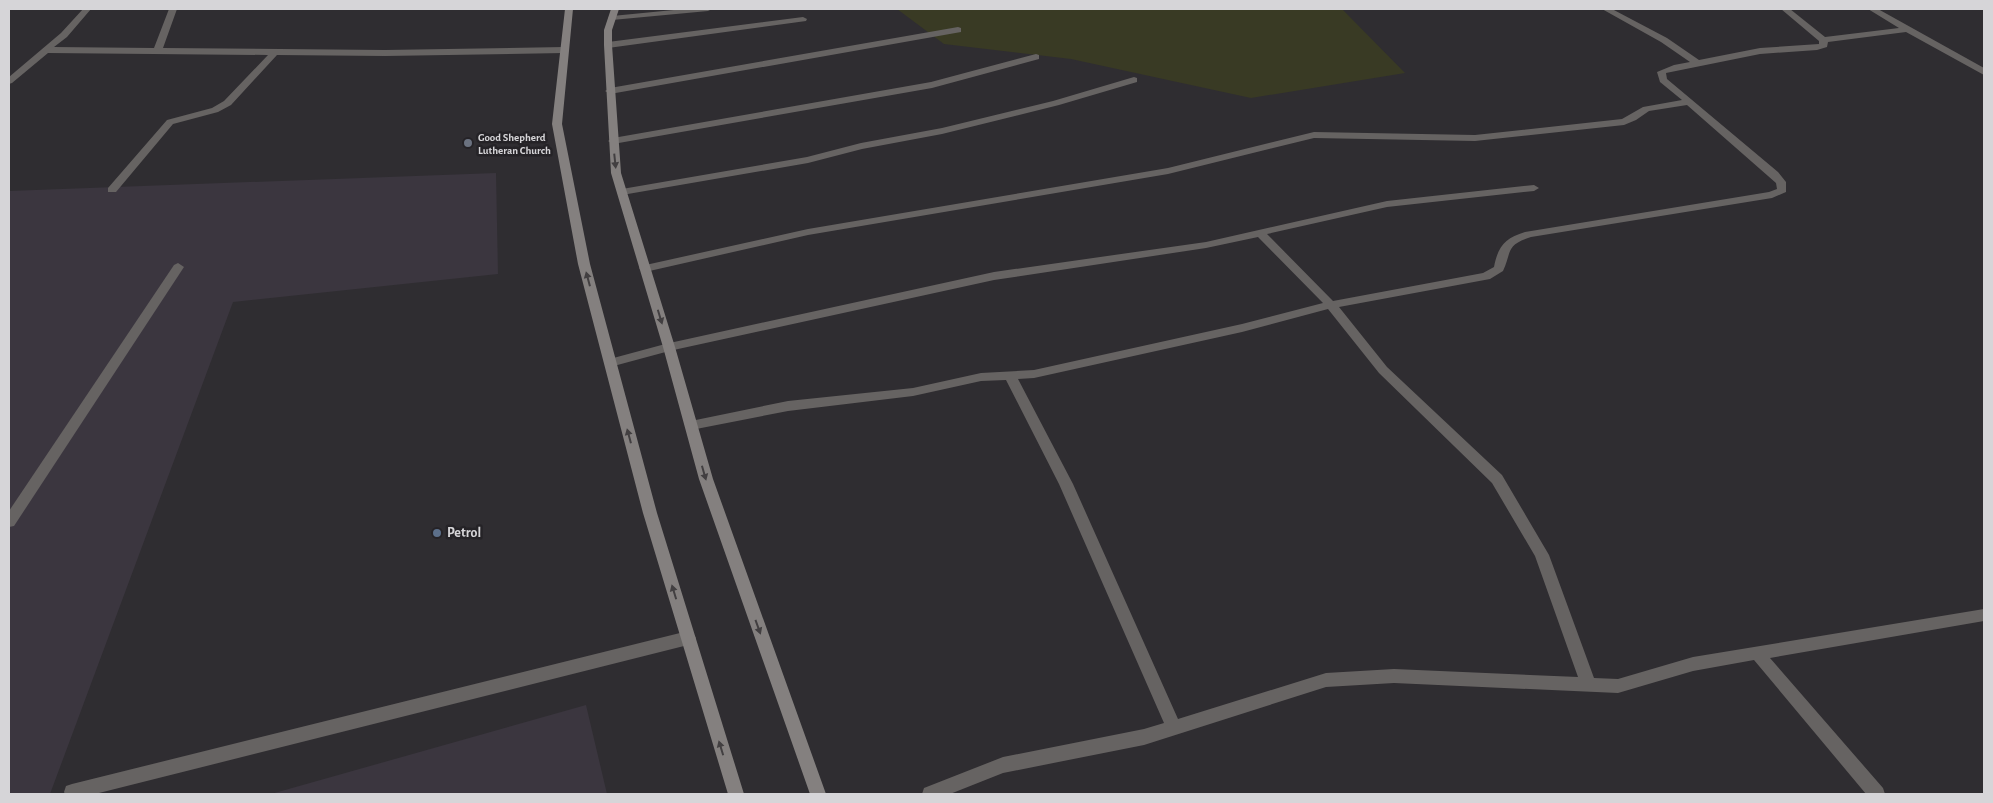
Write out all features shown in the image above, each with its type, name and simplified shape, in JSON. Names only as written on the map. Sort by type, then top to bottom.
[{"type":"main road","points":[[569,9],[557,124],[584,264],[650,513],[736,794]]},
{"type":"main road","points":[[614,13],[608,30],[608,45],[616,173],[669,347],[706,479],[818,794]]},
{"type":"street","points":[[9,81],[48,50],[87,9]]},
{"type":"street","points":[[158,50],[173,9]]},
{"type":"street","points":[[614,13],[708,9]]},
{"type":"street","points":[[1606,9],[1664,40],[1697,63]]},
{"type":"street","points":[[1785,9],[1823,40],[1908,29]]},
{"type":"street","points":[[1872,9],[1984,72]]},
{"type":"street","points":[[608,45],[803,19]]},
{"type":"street","points":[[610,92],[958,30]]},
{"type":"street","points":[[691,425],[788,406],[912,392],[981,377],[1034,374],[1242,328],[1331,305],[1486,276],[1499,269],[1503,248],[1512,239],[1529,234],[1772,194],[1782,190],[1781,182],[1774,174],[1663,80],[1661,72],[1760,51],[1817,47],[1824,45],[1823,40]]},
{"type":"street","points":[[48,50],[385,53],[564,50]]},
{"type":"street","points":[[112,190],[170,122],[182,116],[221,107],[231,100],[275,52]]},
{"type":"street","points":[[613,141],[924,87],[1036,57]]},
{"type":"street","points":[[622,192],[808,160],[861,146],[942,131],[1056,104],[1134,80]]},
{"type":"street","points":[[645,268],[808,232],[1168,171],[1314,135],[1475,138],[1624,122],[1646,108],[1689,102]]},
{"type":"street","points":[[610,363],[669,347],[994,276],[1206,245],[1388,204],[1534,188]]},
{"type":"street","points":[[1260,232],[1331,305],[1383,370],[1497,479],[1542,555],[1589,685]]},
{"type":"street","points":[[9,522],[178,268]]},
{"type":"street","points":[[1010,376],[1066,484],[1174,727]]},
{"type":"street","points":[[930,794],[1003,765],[1144,737],[1326,680],[1394,676],[1618,686],[1693,664],[1984,615]]},
{"type":"street","points":[[72,792],[688,638]]},
{"type":"street","points":[[1757,652],[1877,794]]},
{"type":"shaded area","points":[[496,173],[498,274],[233,302],[50,794],[9,794],[9,191]]},
{"type":"shaded area","points":[[586,705],[607,794],[271,794]]},
{"type":"green space","points":[[897,9],[1342,9],[1405,73],[1251,98],[1071,59],[944,44]]},
{"type":"place","name":"Good Shepherd Lutheran Church","points":[[468,143]]},
{"type":"place","name":"Petrol","points":[[437,533]]}]
